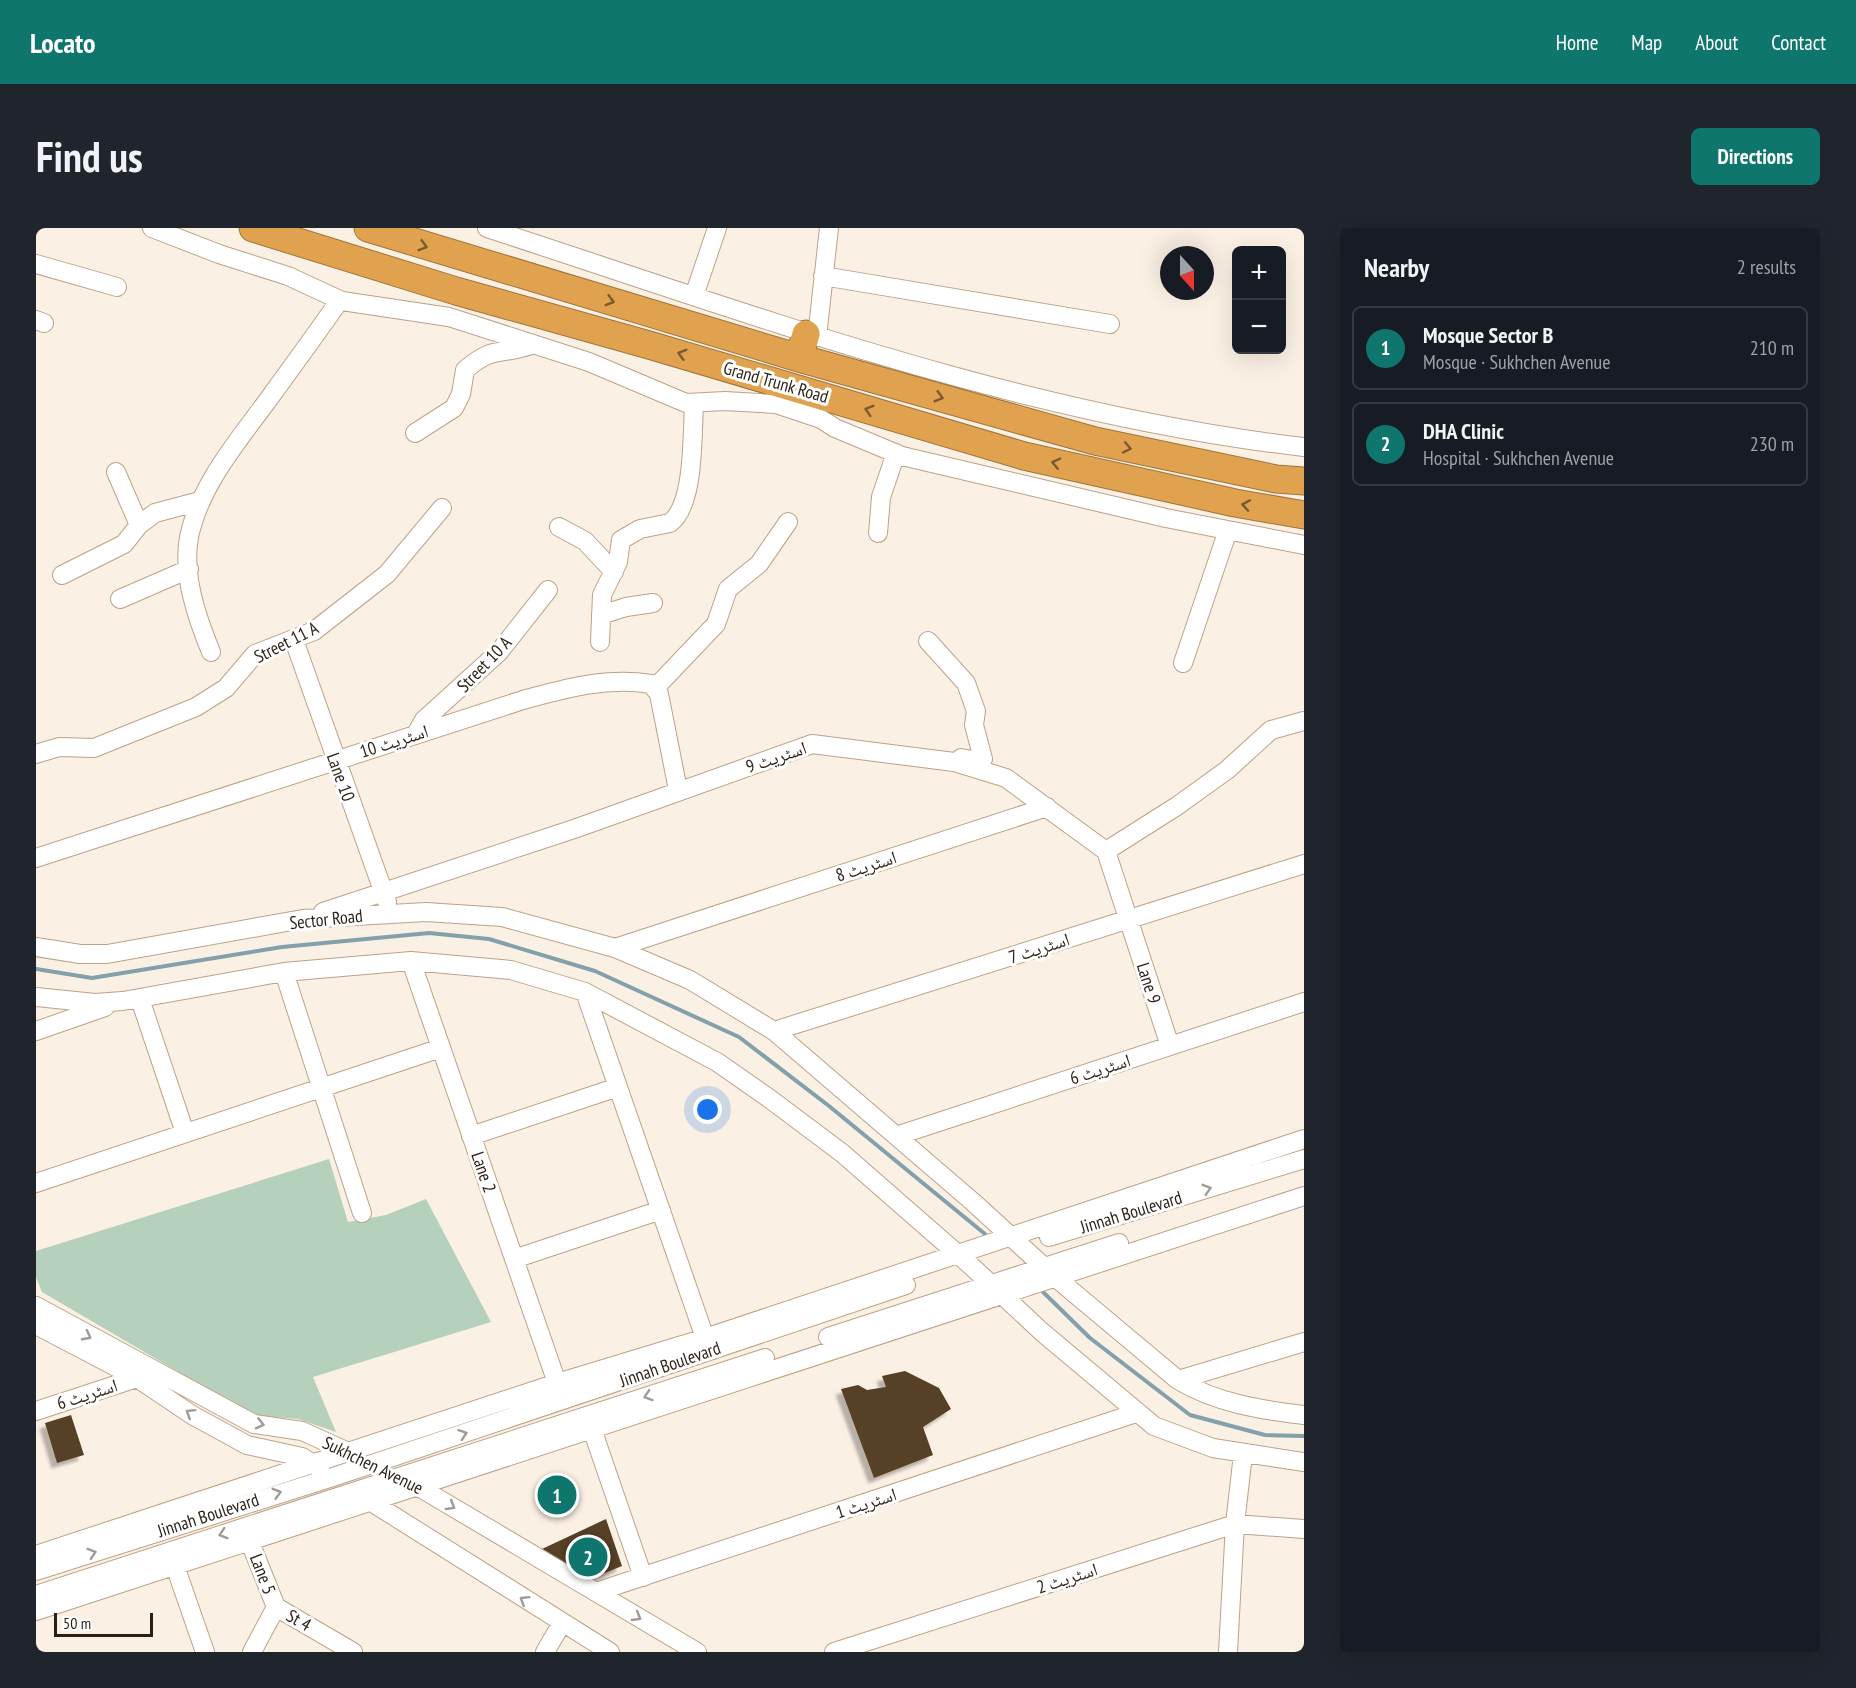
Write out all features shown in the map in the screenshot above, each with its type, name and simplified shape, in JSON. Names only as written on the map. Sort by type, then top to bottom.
[{"type":"highway","name":"Grand Trunk Road","points":[[253,228],[827,409],[1235,504],[1304,515]]},
{"type":"highway","name":"Grand Trunk Road","points":[[368,228],[807,343],[1095,441],[1276,479],[1304,481]]},
{"type":"street","points":[[152,228],[219,254],[288,276],[340,300],[449,317],[589,362],[694,405],[725,401],[827,409],[835,429],[896,453],[1016,485],[1304,545]]},
{"type":"street","points":[[487,228],[518,233],[694,296],[807,343],[1101,413],[1304,447]]},
{"type":"street","points":[[694,296],[717,228]]},
{"type":"street","points":[[807,343],[823,276],[829,228]]},
{"type":"street","points":[[36,264],[117,287]]},
{"type":"street","points":[[823,276],[1110,324]]},
{"type":"street","points":[[211,652],[196,617],[189,568],[189,538],[200,501],[229,452],[340,300]]},
{"type":"street","points":[[415,433],[454,408],[461,394],[465,370],[477,359],[492,351],[515,350],[532,345]]},
{"type":"street","points":[[600,642],[602,595],[614,572],[623,537],[640,529],[670,523],[680,509],[691,467],[694,405]]},
{"type":"street","points":[[1095,441],[1101,413]]},
{"type":"street","points":[[878,533],[881,497],[896,453]]},
{"type":"street","points":[[116,472],[139,525]]},
{"type":"street","points":[[62,575],[124,544],[139,525],[155,513],[200,501]]},
{"type":"street","name":"Street 11 A","points":[[36,754],[59,747],[94,748],[196,707],[226,688],[255,654],[314,631],[387,574],[442,508]]},
{"type":"street","points":[[678,790],[659,694],[655,688],[716,624],[728,589],[759,564],[788,522]]},
{"type":"street","points":[[559,527],[585,541],[614,572]]},
{"type":"street","points":[[1183,663],[1228,530]]},
{"type":"street","points":[[120,598],[189,568]]},
{"type":"street","name":"Street 10 A","points":[[416,734],[424,720],[499,652],[548,590]]},
{"type":"street","points":[[601,615],[626,607],[653,603]]},
{"type":"street","name":"Lane 10","points":[[294,640],[335,760],[392,913]]},
{"type":"street","points":[[928,641],[966,683],[976,711],[974,725],[983,759],[967,757],[958,758],[954,762]]},
{"type":"street","name":"اسٹریٹ 10","points":[[36,858],[416,734],[576,686],[624,680],[651,684],[655,688]]},
{"type":"street","points":[[1106,851],[1227,770],[1271,730],[1304,721]]},
{"type":"street","name":"اسٹریٹ 9","points":[[303,919],[383,890],[574,829],[812,744],[954,762],[1006,778],[1047,807]]},
{"type":"street","points":[[1047,807],[1106,851],[1129,919]]},
{"type":"street","name":"اسٹریٹ 8","points":[[615,948],[1047,807]]},
{"type":"street","name":"اسٹریٹ 7","points":[[774,1031],[1304,864]]},
{"type":"street","name":"Sector Road","points":[[36,947],[80,954],[107,954],[303,919],[392,913],[460,913],[502,917],[615,948],[690,980],[774,1031],[1049,1272],[1178,1380],[1219,1399],[1304,1415]]},
{"type":"street","name":"Lane 9","points":[[1129,919],[1170,1046]]},
{"type":"street","points":[[36,997],[95,1003],[132,1000],[284,972],[411,961],[511,970],[585,992],[678,1039],[762,1092],[842,1153],[1137,1413],[1154,1425],[1190,1442],[1243,1454],[1304,1462]]},
{"type":"street","name":"Lane 2","points":[[411,961],[557,1383]]},
{"type":"street","points":[[284,972],[362,1213]]},
{"type":"street","points":[[585,992],[705,1338]]},
{"type":"street","points":[[36,1031],[132,1000]]},
{"type":"street","points":[[132,1000],[185,1133]]},
{"type":"street","name":"اسٹریٹ 6","points":[[896,1136],[1304,1002]]},
{"type":"street","points":[[36,1183],[441,1048]]},
{"type":"street","points":[[471,1137],[618,1087]]},
{"type":"street","points":[[1016,1242],[1304,1139]]},
{"type":"street","name":"Jinnah Boulevard","points":[[36,1571],[333,1477],[515,1407],[1016,1242],[1304,1159]]},
{"type":"street","name":"Jinnah Boulevard","points":[[36,1595],[401,1476],[528,1443],[998,1289],[1304,1185]]},
{"type":"street","points":[[1049,1272],[1304,1196]]},
{"type":"street","points":[[514,1260],[661,1210]]},
{"type":"street","points":[[36,1555],[350,1453],[515,1407],[557,1383],[964,1259]]},
{"type":"street","points":[[36,1611],[371,1503],[528,1443],[591,1429],[998,1289]]},
{"type":"street","name":"Sukhchen Avenue","points":[[36,1306],[254,1424],[302,1431],[401,1476],[697,1652]]},
{"type":"street","name":"Sukhchen Avenue","points":[[36,1325],[137,1378],[192,1415],[247,1445],[302,1457],[316,1464],[371,1503],[610,1652]]},
{"type":"street","points":[[1178,1380],[1304,1342]]},
{"type":"street","name":"اسٹریٹ 6","points":[[36,1411],[137,1378]]},
{"type":"street","name":"اسٹریٹ 1","points":[[596,1592],[1137,1413]]},
{"type":"street","points":[[591,1429],[643,1577]]},
{"type":"street","points":[[247,1445],[261,1460],[268,1480]]},
{"type":"street","points":[[1228,1652],[1235,1524],[1243,1454]]},
{"type":"street","name":"اسٹریٹ 2","points":[[834,1652],[1235,1524],[1304,1529]]},
{"type":"street","name":"Lane 5","points":[[250,1542],[276,1607]]},
{"type":"street","points":[[175,1566],[206,1652]]},
{"type":"street","points":[[252,1652],[276,1607]]},
{"type":"street","name":"St 4","points":[[276,1607],[353,1652]]},
{"type":"street","points":[[545,1652],[562,1623]]},
{"type":"green space","points":[[329,1159],[348,1222],[386,1215],[426,1199],[491,1322],[313,1377],[336,1432],[298,1419],[252,1415],[42,1292],[36,1277],[36,1251]]},
{"type":"building","points":[[905,1371],[939,1388],[951,1409],[923,1427],[933,1455],[874,1478],[841,1389],[858,1385],[867,1390],[886,1387],[882,1376]]},
{"type":"building","points":[[71,1415],[84,1455],[57,1463],[45,1423]]},
{"type":"building","points":[[606,1519],[622,1566],[590,1579],[542,1549]]},
{"type":"waterway","points":[[36,969],[92,978],[282,947],[429,933],[489,939],[595,971],[739,1037],[829,1106],[985,1234]]},
{"type":"waterway","points":[[1043,1292],[1090,1338],[1190,1415],[1265,1435],[1304,1436]]},
{"type":"place","name":"Mosque Sector B","points":[[557,1495]]},
{"type":"place","name":"DHA Clinic","points":[[588,1557]]}]
